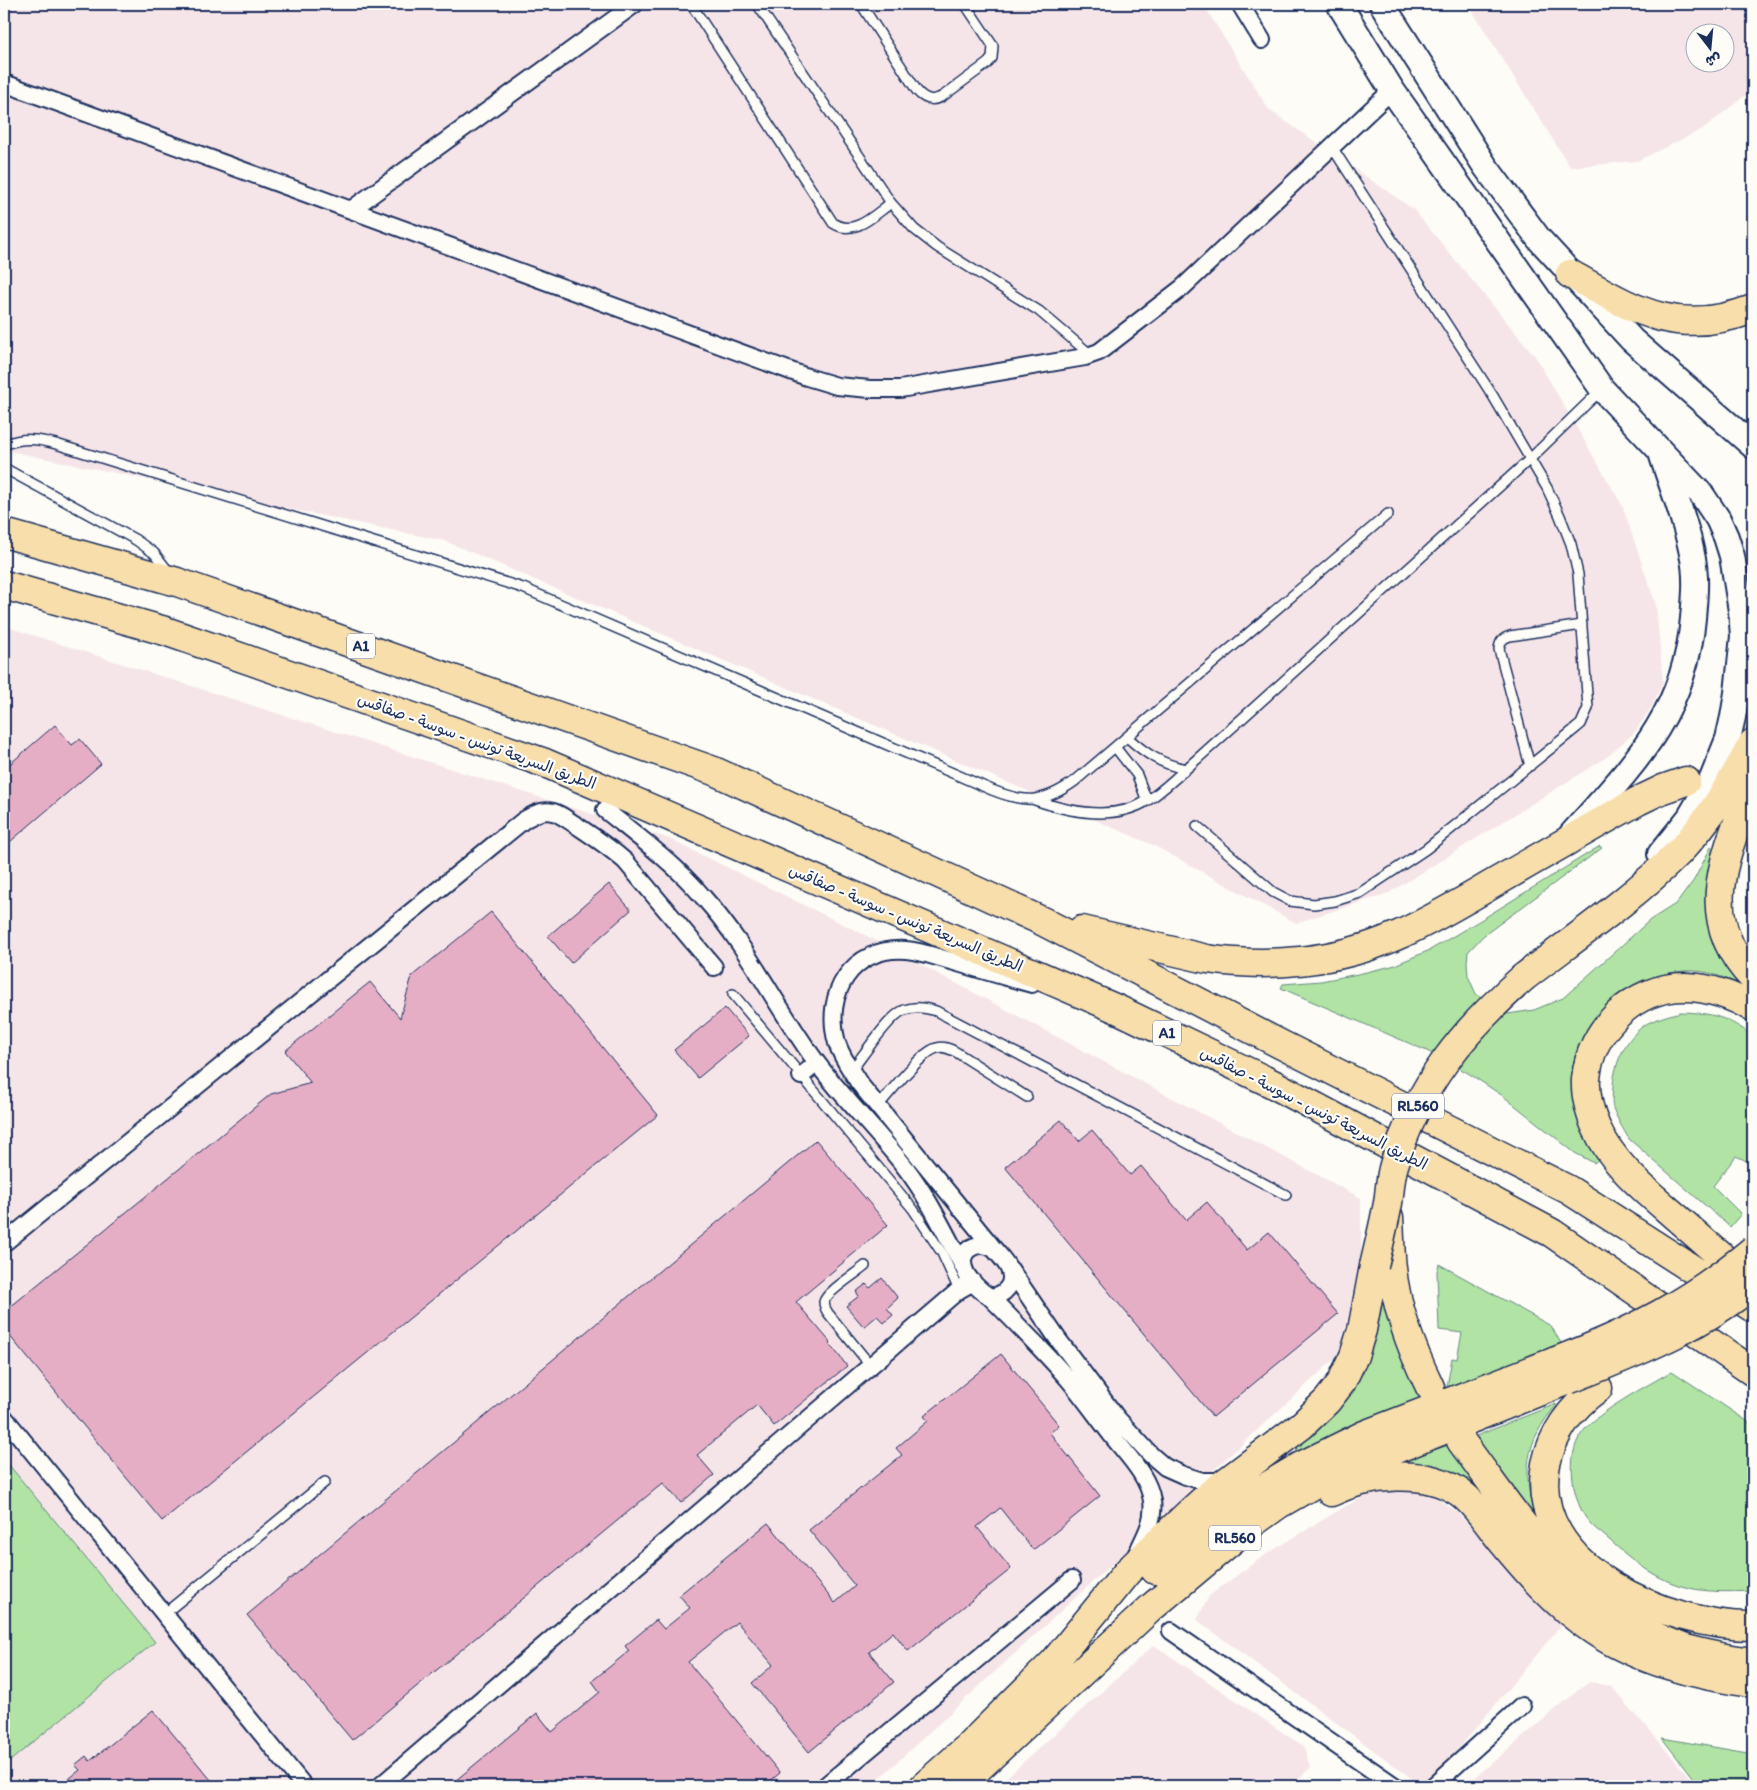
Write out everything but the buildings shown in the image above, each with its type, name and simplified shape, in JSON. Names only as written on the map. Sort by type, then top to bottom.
[{"type":"highway","points":[[1570,274],[1636,310],[1668,319],[1687,321],[1714,319],[1753,309]]},
{"type":"highway","name":"A1","points":[[4,533],[177,582],[714,771],[1042,921],[1569,1190],[1753,1308]]},
{"type":"highway","name":"الطريق السريعة تونس - سوسة - صفاقس","points":[[4,586],[166,631],[545,763],[1117,1009],[1273,1084],[1552,1233],[1753,1372]]},
{"type":"highway","points":[[1619,903],[1658,872],[1679,852],[1705,822],[1728,789],[1753,743]]},
{"type":"highway","points":[[545,763],[606,810]]},
{"type":"highway","points":[[1042,921],[1186,955],[1227,962],[1275,963],[1325,958],[1372,946],[1416,928],[1638,801],[1686,780]]},
{"type":"highway","points":[[1753,783],[1722,870],[1719,902],[1721,918],[1731,948],[1753,978]]},
{"type":"highway","name":"RL560","points":[[924,1786],[967,1748],[1054,1662],[1128,1571],[1187,1515],[1227,1481],[1302,1425],[1327,1401],[1341,1383],[1354,1356],[1383,1268],[1388,1202],[1393,1167],[1406,1131],[1442,1064],[1492,1006],[1524,977],[1619,903]]},
{"type":"highway","points":[[1753,1008],[1717,992],[1686,987],[1670,989],[1640,999],[1615,1016],[1605,1027],[1590,1059],[1586,1080],[1588,1101],[1596,1126],[1605,1144],[1620,1166],[1649,1194],[1753,1284]]},
{"type":"highway","points":[[1054,1662],[1204,1528],[1268,1484],[1364,1435],[1562,1371],[1604,1343],[1669,1310],[1707,1286],[1753,1250]]},
{"type":"highway","points":[[1383,1268],[1430,1386]]},
{"type":"highway","name":"RL560","points":[[959,1786],[1152,1607],[1251,1524],[1279,1504],[1326,1477],[1562,1371],[1676,1334],[1708,1316],[1753,1284]]},
{"type":"highway","points":[[1708,1316],[1683,1339],[1662,1354],[1598,1388],[1582,1400],[1569,1414],[1552,1443],[1548,1456],[1545,1484],[1546,1498],[1556,1529],[1564,1543],[1575,1555],[1603,1578],[1628,1594],[1647,1604],[1694,1620],[1736,1626],[1753,1626]]},
{"type":"highway","points":[[1712,1343],[1753,1383]]},
{"type":"highway","points":[[1462,1441],[1526,1528],[1554,1562],[1583,1590],[1612,1611],[1645,1631],[1682,1648],[1720,1658],[1753,1662]]},
{"type":"highway","points":[[1223,1548],[1286,1513],[1342,1487],[1386,1477],[1413,1477],[1438,1481],[1459,1492],[1474,1507],[1528,1573],[1562,1606],[1593,1630],[1635,1653],[1668,1665],[1753,1683]]},
{"type":"main road","points":[[1338,4],[1392,90],[1602,389],[1702,495],[1718,519],[1732,556],[1741,611],[1742,636],[1741,660],[1733,717],[1725,745],[1712,779],[1697,806],[1677,835],[1637,878],[1619,903]]},
{"type":"main road","points":[[1382,4],[1485,166],[1539,239],[1632,340],[1753,446]]},
{"type":"main road","points":[[1565,842],[1630,768],[1657,731],[1677,691],[1688,651],[1695,599],[1695,569],[1688,536],[1660,452]]},
{"type":"street","points":[[352,209],[635,4]]},
{"type":"street","points":[[1240,4],[1262,40]]},
{"type":"street","points":[[4,83],[798,374],[837,386],[870,389],[900,389],[1091,355],[1107,347],[1182,288],[1392,90]]},
{"type":"street","points":[[606,810],[668,860],[705,898],[737,942],[817,1063],[905,1167],[935,1212],[964,1268]]},
{"type":"street","points":[[4,1243],[524,820],[539,812],[553,812],[596,837],[618,854],[714,967]]},
{"type":"street","points":[[1117,1009],[908,950],[885,951],[864,960],[855,967],[847,975],[836,994],[834,1017],[837,1041],[851,1071],[1009,1268],[1057,1338],[1117,1418],[1150,1456],[1165,1467],[1183,1476],[1202,1481],[1227,1481]]},
{"type":"street","points":[[801,1076],[817,1063]]},
{"type":"street","points":[[966,1286],[963,1261],[965,1254],[969,1249],[982,1244],[994,1249]]},
{"type":"street","points":[[990,1297],[996,1297],[1007,1289],[1011,1276],[1009,1268]]},
{"type":"street","points":[[966,1286],[990,1297],[1038,1345],[1070,1381],[1135,1465],[1147,1484],[1152,1500],[1152,1517],[1150,1526],[1128,1571]]},
{"type":"street","points":[[380,1786],[966,1286]]},
{"type":"street","points":[[4,1417],[304,1786]]},
{"type":"street","points":[[825,1786],[1072,1580]]},
{"type":"street","points":[[1171,1631],[1395,1786]]},
{"type":"street","points":[[1433,1786],[1522,1706]]},
{"type":"lane","points":[[691,4],[833,222],[843,228],[854,227],[891,203]]},
{"type":"lane","points":[[757,4],[891,203],[914,229],[937,247],[1038,311],[1091,355]]},
{"type":"lane","points":[[861,4],[917,90],[922,97],[929,100],[944,96],[992,58],[993,46],[965,4]]},
{"type":"lane","points":[[1197,826],[1272,892],[1282,898],[1300,903],[1314,904],[1335,901],[1360,892],[1413,858],[1582,724],[1588,708],[1578,574],[1571,544],[1560,516],[1493,396],[1332,147]]},
{"type":"lane","points":[[4,445],[19,440],[35,439],[56,444],[523,588],[1012,798],[1035,800],[1067,809],[1093,812],[1131,809],[1147,801],[1186,770],[1530,460],[1602,389]]},
{"type":"lane","points":[[4,468],[136,540],[154,553],[177,582]]},
{"type":"lane","points":[[1035,800],[1057,794],[1075,781],[1388,514]]},
{"type":"lane","points":[[1530,766],[1499,649],[1500,643],[1504,638],[1510,636],[1582,625]]},
{"type":"lane","points":[[1127,737],[1154,759],[1186,770]]},
{"type":"lane","points":[[1115,747],[1137,775],[1147,801]]},
{"type":"lane","points":[[733,994],[913,1209],[966,1286]]},
{"type":"lane","points":[[851,1071],[900,1012],[924,1007],[936,1011],[1286,1195]]},
{"type":"lane","points":[[878,1106],[924,1054],[943,1047],[956,1052],[1027,1097]]},
{"type":"lane","points":[[866,1266],[830,1293],[824,1303],[825,1309],[871,1366]]},
{"type":"lane","points":[[164,1614],[325,1482]]},
{"type":"shaded area","points":[[4,4],[1203,4],[1269,110],[1413,209],[1535,356],[1622,505],[1656,605],[1663,682],[1652,706],[1635,732],[1607,757],[1389,893],[1296,923],[1153,845],[445,541],[4,450]]},
{"type":"shaded area","points":[[1468,4],[1753,4],[1753,89],[1703,129],[1637,161],[1570,167]]},
{"type":"shaded area","points":[[4,626],[667,838],[863,934],[1361,1198],[1361,1252],[1341,1353],[871,1786],[4,1786]]},
{"type":"shaded area","points":[[1415,1489],[1438,1499],[1458,1513],[1562,1624],[1428,1786],[1422,1786],[1197,1620],[1209,1596],[1262,1557],[1344,1507],[1375,1491]]},
{"type":"shaded area","points":[[1154,1645],[1304,1747],[1310,1768],[1291,1786],[997,1786]]},
{"type":"shaded area","points":[[1589,1681],[1612,1687],[1697,1786],[1465,1786]]},
{"type":"green space","points":[[1600,846],[1602,848],[1483,936],[1468,952],[1468,976],[1476,994],[1508,1014],[1534,1010],[1563,998],[1650,920],[1677,903],[1694,880],[1711,847],[1718,849],[1744,986],[1709,973],[1696,971],[1671,973],[1648,979],[1625,991],[1606,1006],[1590,1025],[1579,1047],[1573,1070],[1573,1096],[1575,1104],[1580,1120],[1600,1158],[1594,1163],[1575,1153],[1503,1096],[1468,1073],[1427,1051],[1281,988],[1283,984],[1321,981],[1392,966],[1430,950]]},
{"type":"green space","points":[[1681,1012],[1719,1017],[1735,1024],[1753,1036],[1753,1164],[1736,1156],[1713,1186],[1741,1214],[1730,1227],[1629,1139],[1613,1108],[1613,1085],[1616,1067],[1628,1042],[1640,1028],[1648,1023]]},
{"type":"green space","points":[[1439,1264],[1551,1326],[1562,1345],[1447,1387],[1452,1358],[1457,1359],[1462,1333],[1439,1330],[1437,1271]]},
{"type":"green space","points":[[1386,1296],[1399,1353],[1421,1398],[1298,1451],[1294,1445],[1314,1432],[1331,1417],[1357,1382],[1374,1342],[1383,1297]]},
{"type":"green space","points":[[1672,1371],[1753,1425],[1753,1591],[1725,1592],[1687,1588],[1648,1571],[1593,1526],[1578,1503],[1572,1466],[1577,1442],[1582,1433],[1599,1416]]},
{"type":"green space","points":[[1556,1404],[1538,1432],[1529,1458],[1528,1486],[1535,1517],[1532,1518],[1476,1436]]},
{"type":"green space","points":[[1449,1445],[1497,1512],[1405,1463],[1403,1460]]},
{"type":"green space","points":[[4,1459],[155,1642],[4,1766]]},
{"type":"green space","points":[[1662,1738],[1753,1754],[1753,1786],[1699,1786]]}]
